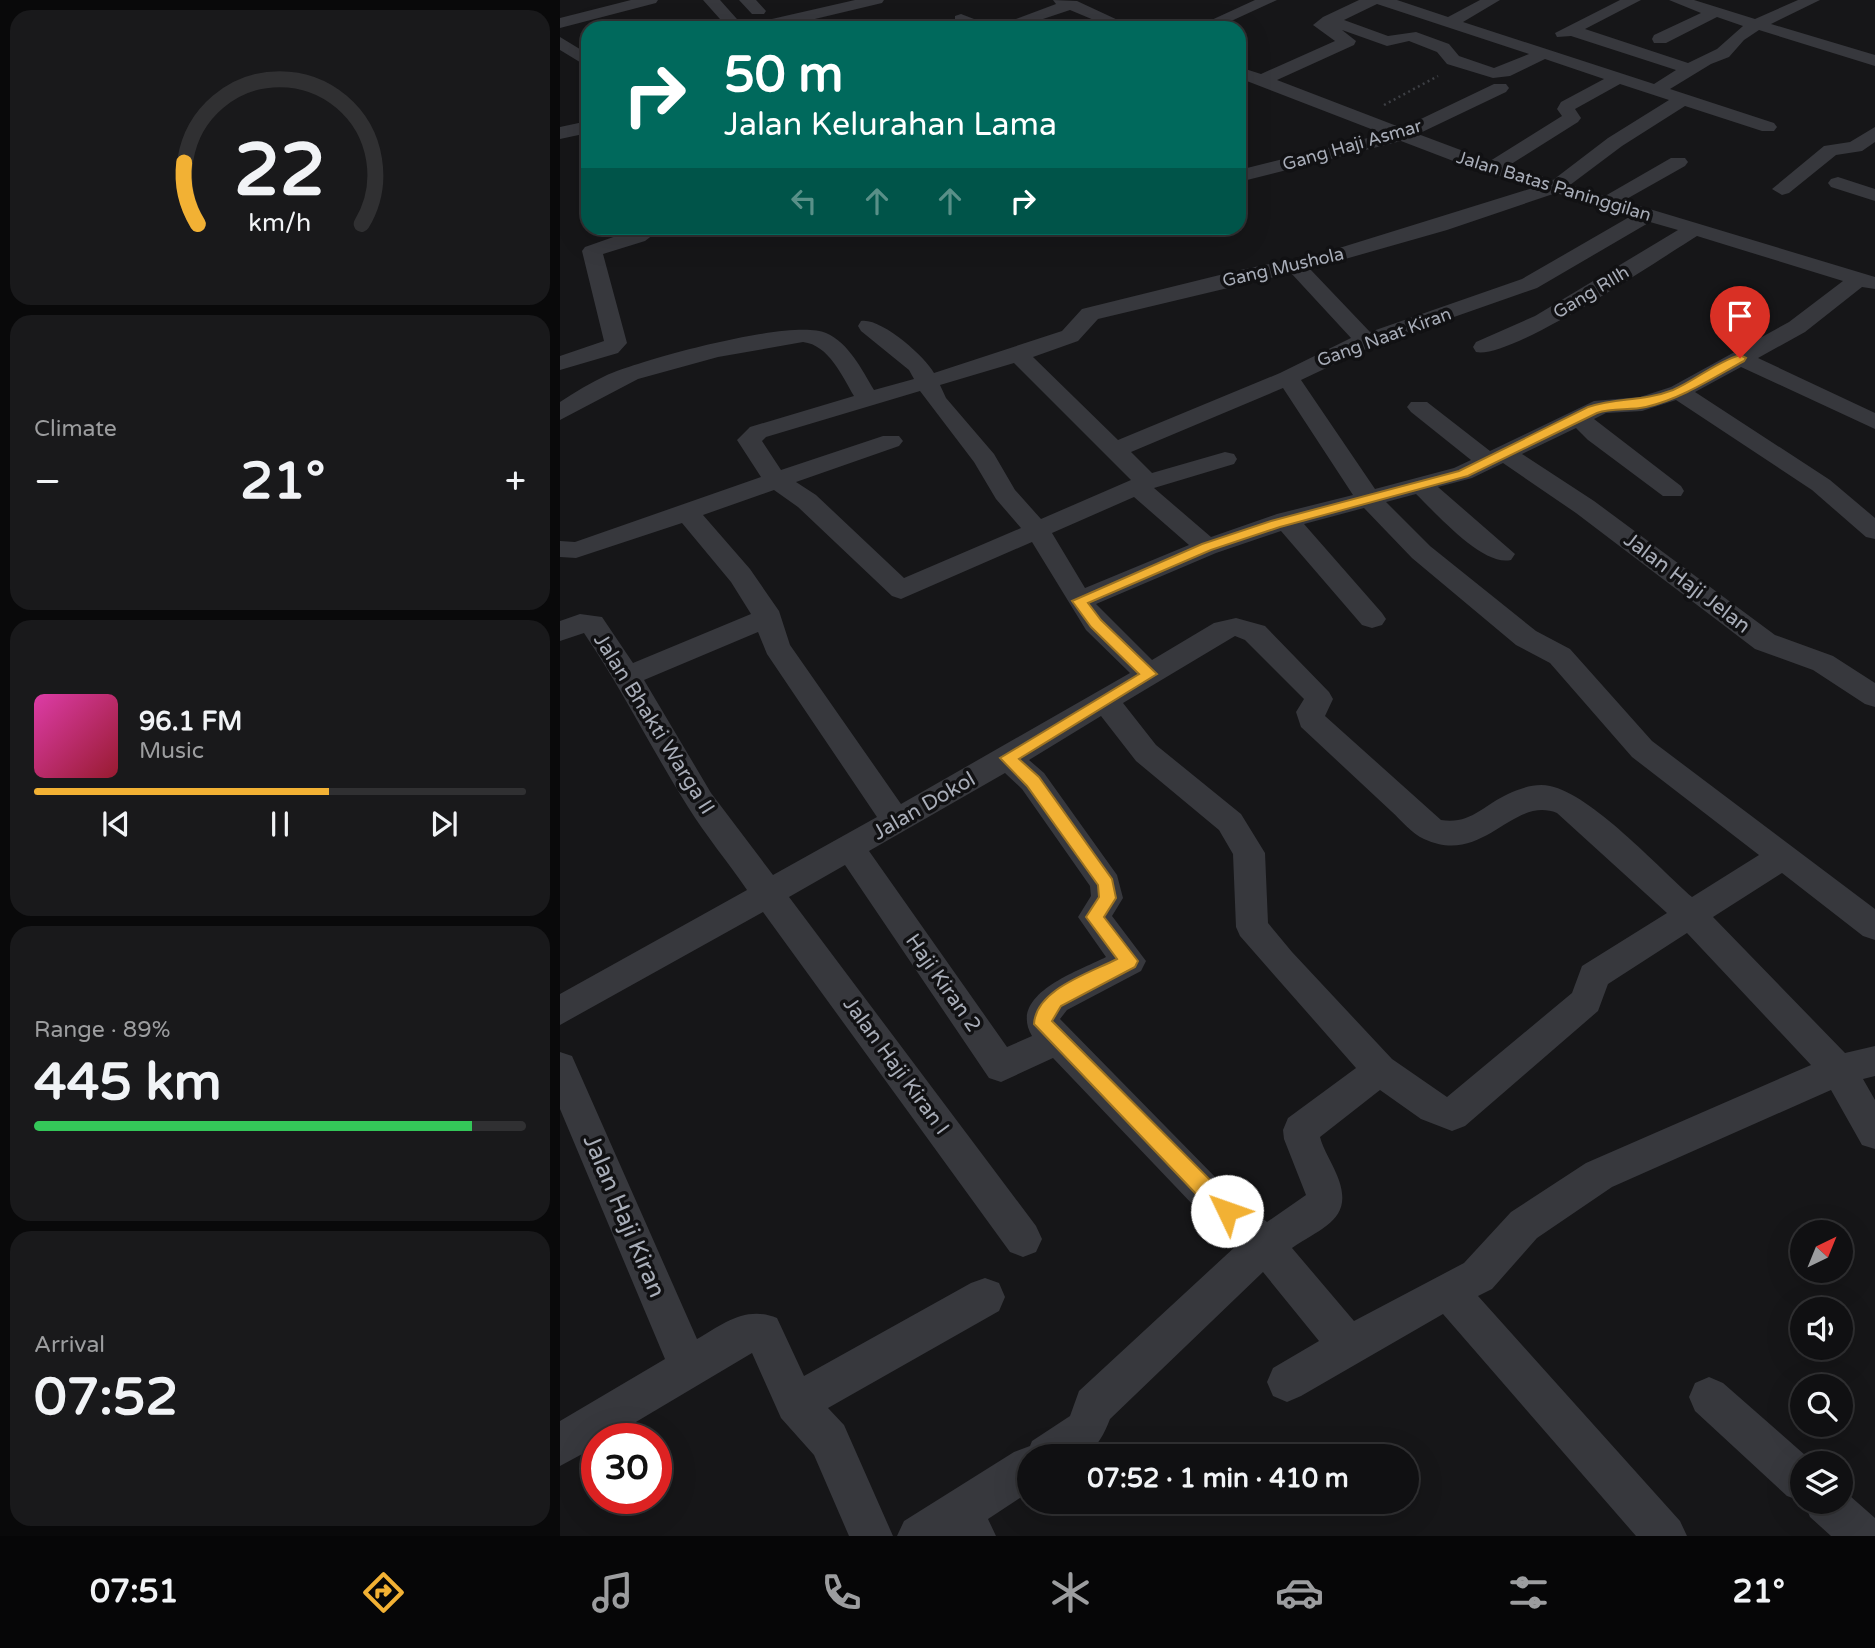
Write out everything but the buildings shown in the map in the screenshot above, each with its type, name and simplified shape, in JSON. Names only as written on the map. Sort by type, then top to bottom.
[{"type":"street","points":[[560,23],[649,0]]},
{"type":"street","points":[[711,0],[730,21]]},
{"type":"street","points":[[786,21],[876,0]]},
{"type":"street","points":[[1219,21],[1269,0]]},
{"type":"street","points":[[1261,81],[1348,41],[1347,37],[1321,27],[1329,20],[1372,0]]},
{"type":"street","points":[[1381,0],[1535,53],[1768,127]]},
{"type":"street","points":[[1448,23],[1492,0]]},
{"type":"street","points":[[1329,20],[1387,41],[1410,36],[1443,48],[1450,58],[1461,63],[1498,74],[1571,30],[1633,0]]},
{"type":"street","points":[[1678,0],[1875,61]]},
{"type":"street","points":[[1655,90],[1723,53],[1727,46],[1758,24],[1812,0]]},
{"type":"street","points":[[1018,21],[1066,2],[1111,21]]},
{"type":"street","points":[[1660,39],[1717,11]]},
{"type":"street","points":[[597,13],[609,21]]},
{"type":"street","points":[[961,19],[965,21]]},
{"type":"street","points":[[1571,30],[1690,69]]},
{"type":"street","points":[[560,42],[581,57]]},
{"type":"street","name":"Jalan Batas Paninggilan","points":[[1246,75],[1493,168],[1868,281]]},
{"type":"street","points":[[1493,168],[1533,140],[1572,118],[1567,106],[1617,79]]},
{"type":"street","name":"Gang Haji Asmar","points":[[1246,174],[1402,135],[1500,88]]},
{"type":"street","name":"Gang Mushola","points":[[774,478],[749,440],[752,435],[867,398],[1018,355],[1070,336],[1090,314],[1404,237],[1556,187],[1615,142],[1683,99]]},
{"type":"street","points":[[560,133],[581,128]]},
{"type":"street","points":[[1782,189],[1831,150],[1855,147],[1871,139]]},
{"type":"street","points":[[1608,202],[1678,162]]},
{"type":"street","points":[[1838,183],[1875,195]]},
{"type":"street","name":"Gang Naat Kiran","points":[[1116,450],[1288,378],[1313,363],[1366,341],[1450,314],[1543,278],[1647,215]]},
{"type":"street","name":"Gang RIIh","points":[[1483,347],[1543,321],[1694,229]]},
{"type":"street","points":[[560,363],[610,348],[615,343],[592,251],[641,235]]},
{"type":"street","points":[[1295,265],[1366,341]]},
{"type":"street","points":[[1079,601],[1206,547],[1286,520],[1463,473],[1602,406],[1642,404],[1679,391],[1797,327],[1868,281]]},
{"type":"street","points":[[869,326],[906,354],[928,380],[936,400],[985,459],[1005,494],[1037,530],[1079,601],[1096,623],[1149,674]]},
{"type":"street","points":[[560,413],[616,379],[754,343],[802,334],[816,337],[834,347],[867,398]]},
{"type":"street","points":[[1018,355],[1116,450],[1142,484],[1206,547]]},
{"type":"street","points":[[1740,358],[1875,422]]},
{"type":"street","points":[[1288,378],[1368,498],[1422,552],[1526,638],[1560,656],[1642,749],[1780,858],[1875,927]]},
{"type":"street","points":[[1679,391],[1821,485],[1875,531]]},
{"type":"street","name":"Jalan Haji Jelan","points":[[1419,407],[1498,458],[1585,507],[1765,642],[1823,663],[1875,697]]},
{"type":"street","points":[[1579,417],[1596,435],[1672,491]]},
{"type":"street","points":[[560,549],[576,550],[688,514],[774,478],[891,441]]},
{"type":"street","points":[[774,478],[807,501],[901,590],[1142,484],[1225,459]]},
{"type":"street","points":[[1421,485],[1454,517],[1502,554]]},
{"type":"street","points":[[688,514],[750,587],[769,617],[778,647],[897,821]]},
{"type":"street","points":[[1286,520],[1372,619]]},
{"type":"street","points":[[628,676],[769,617]]},
{"type":"street","name":"Jalan Bhakti Warga II","points":[[560,632],[588,622],[628,676],[642,706],[700,802],[769,893]]},
{"type":"street","name":"Jalan Dokol","points":[[560,1011],[1008,758],[1224,631],[1246,628],[1255,633],[1319,699],[1310,712],[1311,720],[1432,830],[1445,835],[1468,833],[1538,793],[1553,796],[1568,805],[1690,915]]},
{"type":"street","points":[[1105,701],[1146,753],[1230,822],[1250,853],[1252,926],[1280,962],[1380,1070],[1434,1108],[1452,1115],[1586,1001],[1594,976],[1780,858]]},
{"type":"street","points":[[1008,758],[1033,781],[1106,884],[1107,898],[1094,917],[1129,961],[1047,1008],[1043,1024],[1207,1194],[1265,1245],[1349,1346]]},
{"type":"street","name":"Haji Kiran 2","points":[[850,848],[1001,1067],[1057,1040]]},
{"type":"street","name":"Jalan Haji Kiran I","points":[[769,893],[1023,1239]]},
{"type":"street","points":[[1690,915],[1838,1070],[1875,1133]]},
{"type":"street","points":[[1287,1382],[1447,1290],[1479,1276],[1524,1224],[1599,1175],[1838,1070],[1875,1061]]},
{"type":"street","name":"Jalan Haji Kiran","points":[[560,1067],[688,1366]]},
{"type":"street","points":[[1065,1444],[1085,1430],[1094,1406],[1223,1281],[1265,1245],[1325,1204],[1326,1191],[1302,1139],[1301,1129],[1380,1070]]},
{"type":"street","points":[[1447,1290],[1665,1536]]},
{"type":"street","points":[[796,1403],[985,1297]]},
{"type":"street","points":[[560,1446],[743,1334],[763,1332],[796,1403],[829,1440],[871,1536]]},
{"type":"street","points":[[1709,1397],[1790,1470]]},
{"type":"street","points":[[919,1536],[965,1525],[1017,1478]]},
{"type":"street","points":[[1839,1514],[1864,1536],[1875,1527]]},
{"type":"path","points":[[1359,119],[1461,63]]},
{"type":"route","points":[[1227,1211],[1207,1194],[1043,1024],[1044,1014],[1055,1000],[1129,961],[1094,917],[1107,898],[1106,884],[1033,781],[1008,758],[1149,674],[1096,623],[1079,601],[1206,547],[1313,512],[1463,473],[1602,406],[1642,404],[1679,391],[1740,358]]}]
